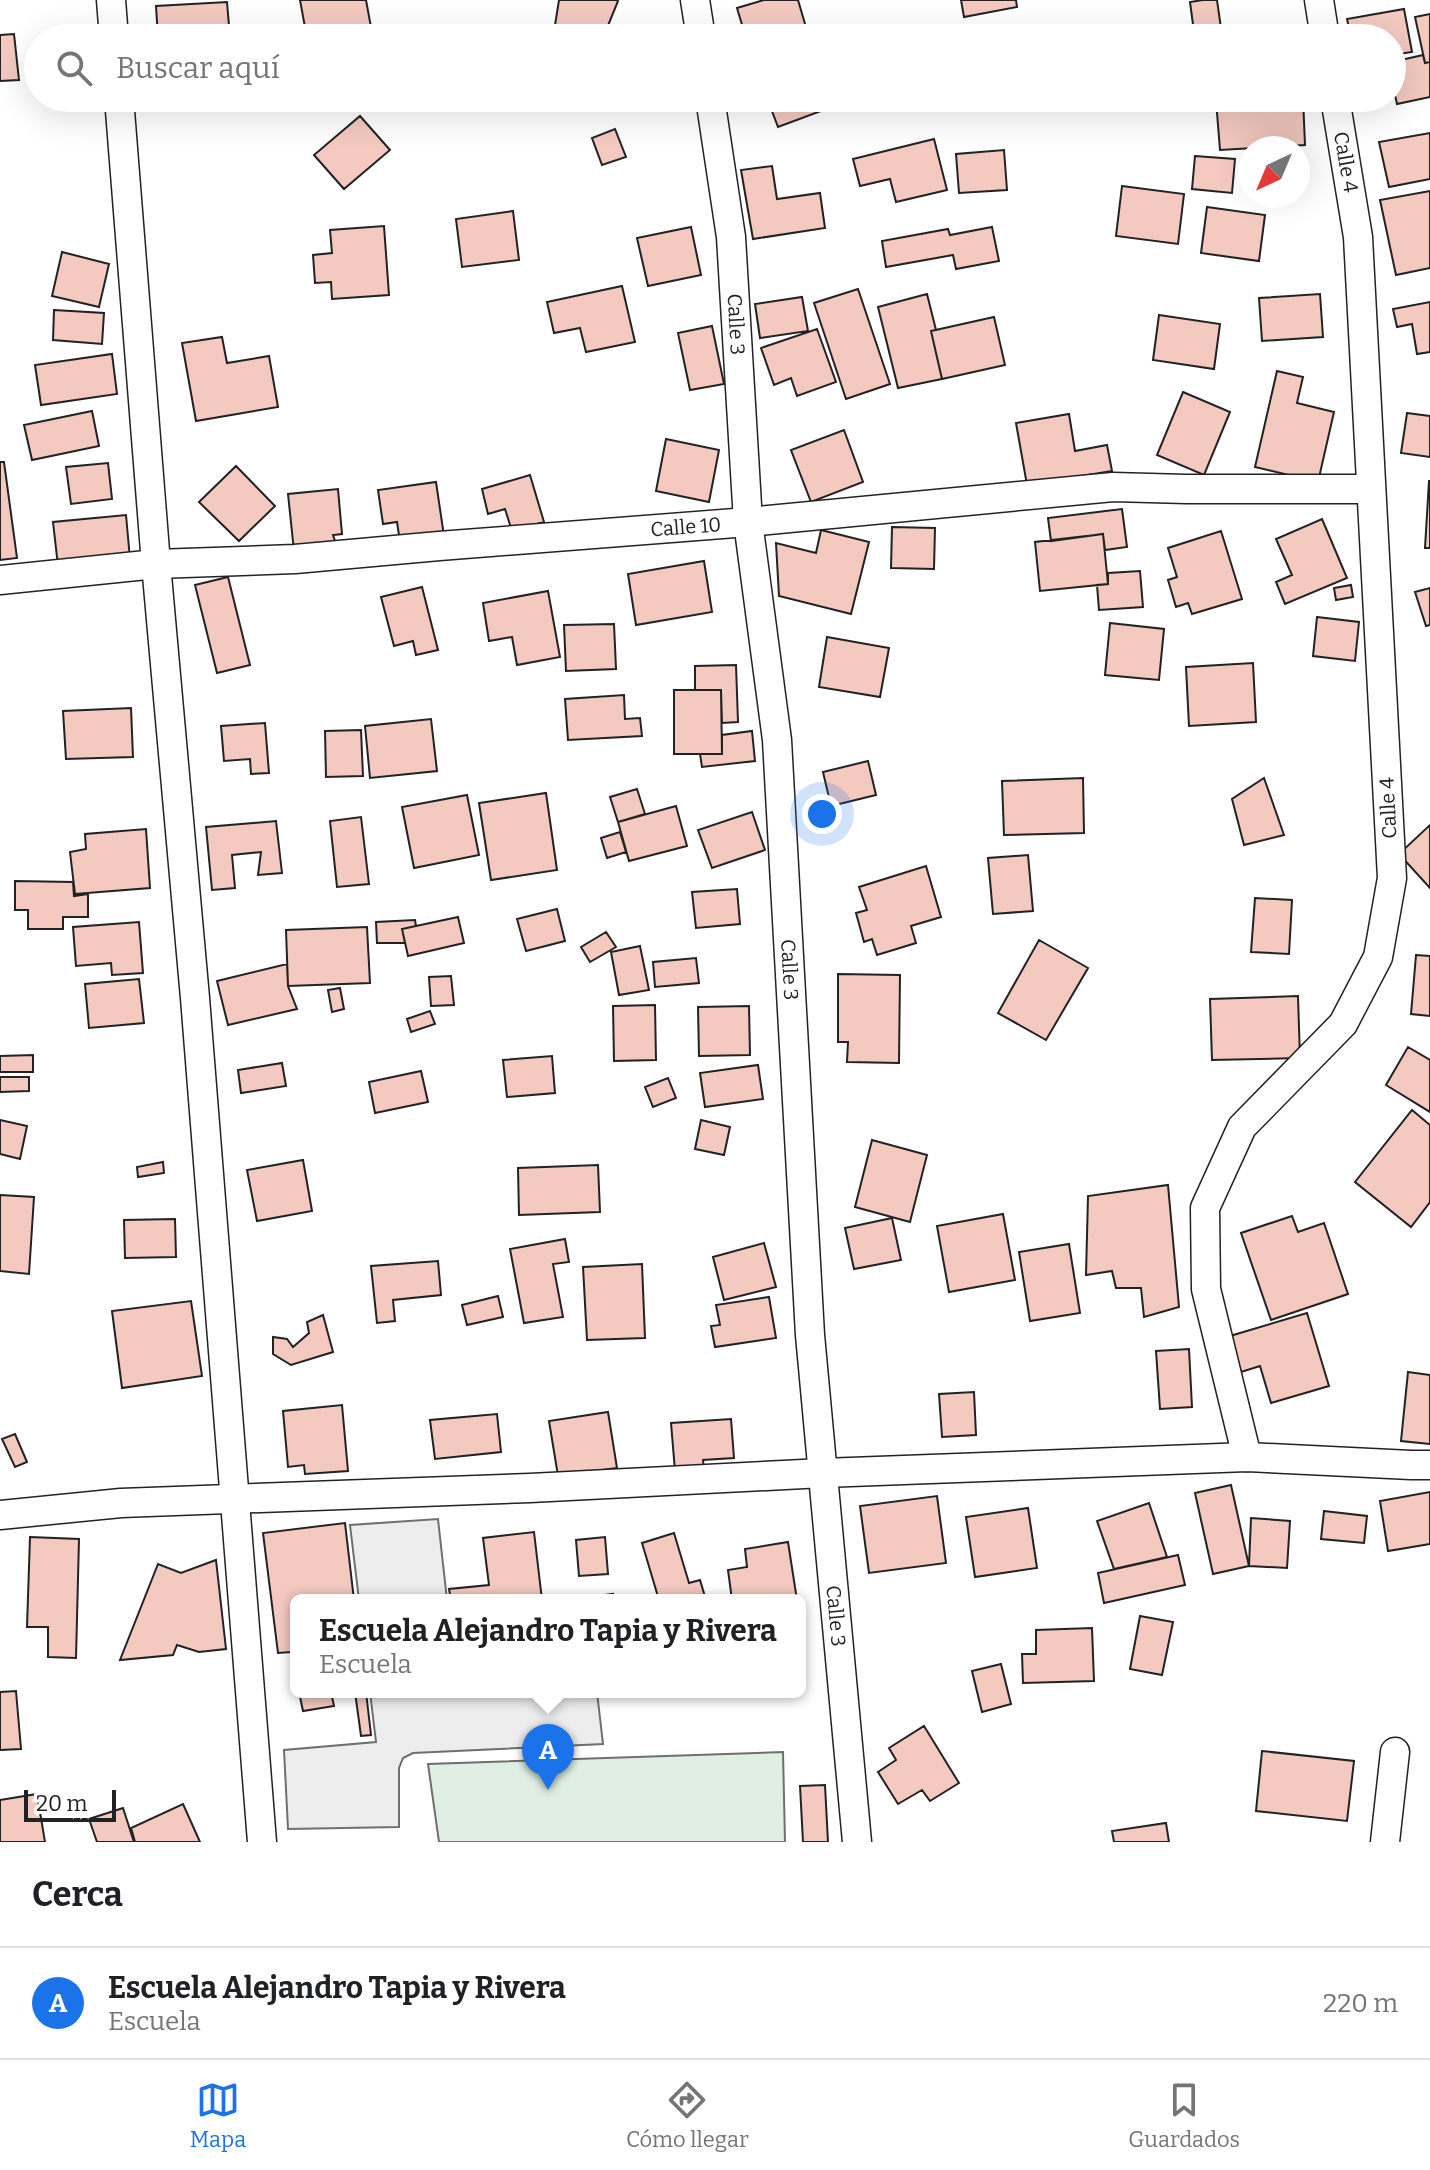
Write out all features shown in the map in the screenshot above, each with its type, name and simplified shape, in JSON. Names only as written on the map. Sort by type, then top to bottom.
[{"type":"street","points":[[111,0],[113,24]]},
{"type":"street","points":[[695,0],[699,24]]},
{"type":"street","points":[[1319,0],[1323,24]]},
{"type":"street","points":[[120,112],[262,1842]]},
{"type":"street","name":"Calle 3","points":[[712,112],[731,237],[748,522],[777,740],[809,1319],[857,1842]]},
{"type":"street","name":"Calle 4","points":[[1247,1457],[1206,1289],[1205,1208],[1242,1127],[1343,1024],[1378,957],[1392,878],[1358,237],[1337,112]]},
{"type":"street","name":"Calle 10","points":[[0,580],[156,564],[295,559],[748,522],[1113,487],[1370,489]]},
{"type":"street","points":[[0,1515],[121,1503],[1247,1457],[1430,1465]]},
{"type":"street","points":[[1385,1842],[1395,1752]]},
{"type":"green space","points":[[783,1752],[785,1842],[439,1842],[428,1764]]},
{"type":"shaded area","points":[[438,1519],[446,1594],[358,1594],[350,1525]]},
{"type":"shaded area","points":[[371,1698],[598,1698],[603,1744],[413,1753],[403,1758],[399,1768],[399,1827],[288,1829],[284,1750],[376,1742]]},
{"type":"building","points":[[300,0],[366,0],[370,24],[304,24]]},
{"type":"building","points":[[559,0],[618,1],[609,24],[555,24]]},
{"type":"building","points":[[764,0],[798,0],[805,24],[742,24],[737,8]]},
{"type":"building","points":[[961,0],[1016,0],[1017,7],[964,17]]},
{"type":"building","points":[[1217,0],[1220,24],[1193,24],[1190,2]]},
{"type":"building","points":[[227,2],[229,24],[157,24],[156,6]]},
{"type":"building","points":[[1404,9],[1412,52],[1406,53],[1406,24],[1348,24],[1347,19]]},
{"type":"building","points":[[1430,14],[1430,62],[1425,63],[1415,17]]},
{"type":"building","points":[[14,34],[19,80],[0,81],[0,35]]},
{"type":"building","points":[[1423,55],[1425,63],[1430,62],[1430,97],[1406,102],[1406,59]]},
{"type":"building","points":[[772,112],[818,112],[778,127]]},
{"type":"building","points":[[1217,112],[1304,112],[1305,136],[1238,136],[1238,149],[1220,150]]},
{"type":"building","points":[[360,116],[390,150],[344,189],[314,155]]},
{"type":"building","points":[[615,129],[626,157],[602,165],[592,138]]},
{"type":"building","points":[[1430,133],[1430,179],[1389,187],[1379,142]]},
{"type":"building","points":[[934,139],[947,190],[896,202],[890,179],[860,186],[853,159]]},
{"type":"building","points":[[1004,150],[1007,190],[959,193],[956,154]]},
{"type":"building","points":[[1195,156],[1235,159],[1232,193],[1192,189]]},
{"type":"building","points":[[772,166],[777,199],[820,193],[825,228],[753,239],[741,170]]},
{"type":"building","points":[[1122,186],[1184,194],[1178,244],[1116,236]]},
{"type":"building","points":[[1430,191],[1430,268],[1396,275],[1380,200]]},
{"type":"building","points":[[1207,207],[1265,215],[1259,261],[1201,253]]},
{"type":"building","points":[[513,211],[519,260],[462,267],[456,219]]},
{"type":"building","points":[[384,226],[389,295],[332,299],[331,282],[315,283],[313,255],[332,253],[330,230]]},
{"type":"building","points":[[691,227],[701,275],[648,286],[637,238]]},
{"type":"building","points":[[992,227],[999,261],[956,269],[953,255],[886,267],[882,241],[948,229],[950,235]]},
{"type":"building","points":[[62,252],[109,264],[99,307],[52,296]]},
{"type":"building","points":[[622,286],[635,342],[586,352],[580,328],[554,333],[547,302]]},
{"type":"building","points":[[858,289],[890,384],[846,399],[814,303]]},
{"type":"building","points":[[927,294],[936,330],[931,331],[942,379],[898,388],[878,307]]},
{"type":"building","points":[[1320,294],[1323,337],[1262,341],[1259,298]]},
{"type":"building","points":[[802,297],[808,331],[760,338],[755,304]]},
{"type":"building","points":[[1430,302],[1430,352],[1417,354],[1412,324],[1397,327],[1393,309]]},
{"type":"building","points":[[54,310],[104,313],[102,344],[53,340]]},
{"type":"building","points":[[1159,315],[1220,324],[1214,369],[1153,360]]},
{"type":"building","points":[[994,317],[1005,365],[942,379],[931,331]]},
{"type":"building","points":[[712,326],[724,384],[690,390],[678,333]]},
{"type":"building","points":[[817,329],[836,382],[797,396],[791,378],[774,385],[761,348]]},
{"type":"building","points":[[222,337],[227,363],[269,356],[278,407],[196,421],[182,343]]},
{"type":"building","points":[[112,354],[117,394],[41,405],[35,365]]},
{"type":"building","points":[[1277,371],[1303,377],[1297,403],[1334,412],[1318,482],[1255,467]]},
{"type":"building","points":[[1183,392],[1230,412],[1204,475],[1157,455]]},
{"type":"building","points":[[92,411],[99,446],[32,460],[24,425]]},
{"type":"building","points":[[1407,413],[1430,416],[1430,457],[1401,453]]},
{"type":"building","points":[[1069,414],[1075,451],[1107,445],[1112,471],[1027,485],[1016,423]]},
{"type":"building","points":[[844,430],[863,482],[811,502],[791,450]]},
{"type":"building","points":[[666,439],[719,450],[709,502],[656,491]]},
{"type":"building","points":[[0,462],[4,462],[17,558],[0,560]]},
{"type":"building","points":[[108,463],[112,499],[71,504],[66,467]]},
{"type":"building","points":[[236,466],[275,506],[239,541],[199,502]]},
{"type":"building","points":[[530,475],[544,522],[512,531],[505,509],[488,514],[482,489]]},
{"type":"building","points":[[1429,481],[1430,548],[1425,548]]},
{"type":"building","points":[[436,482],[444,536],[400,542],[397,522],[383,524],[378,490]]},
{"type":"building","points":[[338,489],[342,534],[333,535],[337,547],[294,551],[288,494]]},
{"type":"building","points":[[1122,509],[1127,547],[1105,550],[1103,534],[1051,541],[1048,518]]},
{"type":"building","points":[[126,515],[130,559],[58,566],[53,522]]},
{"type":"building","points":[[1322,519],[1347,578],[1285,604],[1276,582],[1292,575],[1276,539]]},
{"type":"building","points":[[892,527],[935,528],[934,569],[891,568]]},
{"type":"building","points":[[821,530],[869,542],[851,614],[779,596],[776,543],[816,553]]},
{"type":"building","points":[[1221,531],[1242,599],[1192,614],[1188,603],[1176,607],[1168,580],[1177,577],[1168,548]]},
{"type":"building","points":[[1103,534],[1108,584],[1040,591],[1035,542]]},
{"type":"building","points":[[704,561],[712,612],[636,625],[628,574]]},
{"type":"building","points":[[1140,571],[1143,607],[1099,610],[1097,585],[1108,584],[1108,573]]},
{"type":"building","points":[[228,577],[250,665],[217,673],[195,585]]},
{"type":"building","points":[[1351,585],[1353,597],[1336,600],[1334,588]]},
{"type":"building","points":[[422,587],[438,650],[416,655],[413,641],[394,646],[381,597]]},
{"type":"building","points":[[1430,588],[1430,625],[1426,626],[1415,592]]},
{"type":"building","points":[[548,591],[560,657],[517,665],[512,637],[489,641],[483,603]]},
{"type":"building","points":[[1317,617],[1359,622],[1355,661],[1313,656]]},
{"type":"building","points":[[1110,623],[1164,629],[1159,680],[1105,675]]},
{"type":"building","points":[[614,624],[616,669],[566,671],[564,625]]},
{"type":"building","points":[[827,637],[889,648],[880,697],[819,687]]},
{"type":"building","points":[[1253,663],[1256,722],[1189,726],[1186,667]]},
{"type":"building","points":[[736,665],[738,722],[722,723],[721,690],[695,690],[695,666]]},
{"type":"building","points":[[674,690],[721,690],[722,754],[674,754]]},
{"type":"building","points":[[624,695],[625,719],[640,718],[642,736],[568,740],[565,699]]},
{"type":"building","points":[[131,708],[133,757],[66,759],[63,711]]},
{"type":"building","points":[[431,719],[437,771],[370,778],[365,726]]},
{"type":"building","points":[[265,723],[269,773],[251,774],[250,759],[224,761],[221,726]]},
{"type":"building","points":[[361,730],[363,776],[326,777],[325,731]]},
{"type":"building","points":[[752,731],[755,761],[702,767],[700,754],[722,754],[722,735]]},
{"type":"building","points":[[868,761],[876,795],[831,806],[823,772]]},
{"type":"building","points":[[1083,778],[1084,833],[1004,835],[1002,781]]},
{"type":"building","points":[[1264,778],[1284,835],[1244,845],[1232,799]]},
{"type":"building","points":[[637,789],[645,814],[618,822],[610,797]]},
{"type":"building","points":[[546,793],[557,870],[491,880],[479,803]]},
{"type":"building","points":[[467,795],[479,855],[414,868],[402,807]]},
{"type":"building","points":[[676,806],[687,846],[629,861],[618,822]]},
{"type":"building","points":[[752,812],[765,850],[712,868],[698,830]]},
{"type":"building","points":[[361,817],[369,884],[337,887],[330,821]]},
{"type":"building","points":[[276,821],[282,873],[258,875],[261,852],[232,855],[235,888],[212,890],[206,827]]},
{"type":"building","points":[[1430,825],[1430,888],[1399,854]]},
{"type":"building","points":[[146,829],[150,888],[75,894],[70,852],[86,849],[85,834]]},
{"type":"building","points":[[620,832],[626,852],[607,858],[601,838]]},
{"type":"building","points":[[1028,855],[1033,911],[993,914],[988,858]]},
{"type":"building","points":[[926,866],[941,917],[911,926],[916,943],[877,955],[872,939],[864,942],[856,913],[867,910],[859,887]]},
{"type":"building","points":[[15,881],[73,882],[74,896],[88,894],[88,917],[63,917],[63,929],[28,929],[28,910],[15,910]]},
{"type":"building","points":[[737,889],[740,924],[696,928],[692,892]]},
{"type":"building","points":[[1255,898],[1292,900],[1289,954],[1251,952]]},
{"type":"building","points":[[557,909],[565,941],[526,951],[517,919]]},
{"type":"building","points":[[458,917],[464,943],[408,956],[402,929]]},
{"type":"building","points":[[415,920],[416,926],[402,929],[405,943],[377,943],[376,922]]},
{"type":"building","points":[[139,922],[143,973],[112,975],[111,963],[76,966],[73,927]]},
{"type":"building","points":[[367,927],[370,983],[288,986],[286,930]]},
{"type":"building","points":[[606,932],[616,947],[590,962],[581,947]]},
{"type":"building","points":[[1039,940],[1088,968],[1046,1040],[998,1013]]},
{"type":"building","points":[[640,946],[649,990],[619,995],[611,952]]},
{"type":"building","points":[[1416,955],[1430,956],[1430,1016],[1411,1014]]},
{"type":"building","points":[[696,958],[699,983],[655,987],[653,962]]},
{"type":"building","points":[[287,964],[288,986],[297,1009],[228,1025],[217,981]]},
{"type":"building","points":[[838,974],[900,975],[899,1063],[847,1062],[848,1042],[838,1042]]},
{"type":"building","points":[[451,976],[454,1005],[431,1006],[429,977]]},
{"type":"building","points":[[139,979],[144,1023],[89,1028],[85,984]]},
{"type":"building","points":[[340,988],[344,1009],[332,1012],[328,990]]},
{"type":"building","points":[[1298,996],[1300,1058],[1212,1060],[1210,999]]},
{"type":"building","points":[[655,1005],[656,1060],[614,1061],[613,1006]]},
{"type":"building","points":[[749,1006],[750,1055],[699,1056],[698,1007]]},
{"type":"building","points":[[430,1011],[435,1024],[411,1032],[407,1019]]},
{"type":"building","points":[[1408,1047],[1430,1060],[1430,1112],[1386,1085]]},
{"type":"building","points":[[33,1055],[33,1072],[0,1072],[0,1056]]},
{"type":"building","points":[[552,1056],[555,1093],[507,1097],[503,1060]]},
{"type":"building","points":[[282,1063],[286,1086],[241,1093],[238,1070]]},
{"type":"building","points":[[758,1065],[763,1099],[705,1107],[700,1073]]},
{"type":"building","points":[[421,1071],[428,1102],[375,1113],[369,1082]]},
{"type":"building","points":[[0,1077],[29,1077],[29,1091],[0,1092]]},
{"type":"building","points":[[668,1078],[676,1098],[653,1107],[645,1087]]},
{"type":"building","points":[[1412,1110],[1430,1125],[1430,1202],[1411,1227],[1355,1182]]},
{"type":"building","points":[[0,1120],[27,1126],[20,1159],[0,1154]]},
{"type":"building","points":[[701,1120],[730,1127],[724,1155],[695,1149]]},
{"type":"building","points":[[872,1140],[927,1155],[910,1222],[855,1207]]},
{"type":"building","points":[[303,1160],[312,1211],[257,1221],[247,1170]]},
{"type":"building","points":[[163,1162],[164,1173],[138,1177],[137,1167]]},
{"type":"building","points":[[598,1165],[600,1212],[519,1215],[518,1168]]},
{"type":"building","points":[[1168,1185],[1179,1307],[1144,1317],[1141,1288],[1116,1288],[1112,1271],[1086,1275],[1088,1196]]},
{"type":"building","points":[[0,1195],[34,1197],[29,1274],[0,1271]]},
{"type":"building","points":[[1003,1214],[1015,1280],[949,1292],[937,1226]]},
{"type":"building","points":[[1292,1216],[1298,1232],[1324,1223],[1348,1294],[1271,1320],[1241,1233]]},
{"type":"building","points":[[892,1218],[901,1260],[854,1269],[845,1228]]},
{"type":"building","points":[[175,1219],[176,1257],[125,1258],[124,1220]]},
{"type":"building","points":[[565,1239],[569,1262],[553,1264],[563,1317],[524,1323],[510,1249]]},
{"type":"building","points":[[764,1243],[776,1287],[724,1300],[713,1257]]},
{"type":"building","points":[[1069,1244],[1080,1313],[1030,1321],[1019,1252]]},
{"type":"building","points":[[438,1261],[441,1295],[393,1300],[395,1321],[377,1323],[371,1266]]},
{"type":"building","points":[[642,1264],[645,1338],[587,1340],[583,1267]]},
{"type":"building","points":[[498,1296],[503,1317],[467,1325],[462,1305]]},
{"type":"building","points":[[769,1297],[776,1338],[715,1347],[711,1326],[720,1325],[716,1305]]},
{"type":"building","points":[[191,1301],[202,1376],[122,1388],[112,1311]]},
{"type":"building","points":[[1307,1313],[1329,1386],[1271,1403],[1260,1366],[1241,1372],[1230,1336]]},
{"type":"building","points":[[323,1315],[333,1352],[291,1365],[273,1354],[273,1337],[287,1339],[293,1347],[309,1333],[307,1322]]},
{"type":"building","points":[[1189,1349],[1192,1407],[1160,1409],[1156,1351]]},
{"type":"building","points":[[1408,1372],[1430,1375],[1430,1444],[1401,1441]]},
{"type":"building","points":[[974,1392],[976,1435],[942,1437],[939,1394]]},
{"type":"building","points":[[342,1405],[348,1471],[305,1474],[304,1465],[288,1467],[283,1411]]},
{"type":"building","points":[[608,1412],[617,1468],[558,1476],[549,1421]]},
{"type":"building","points":[[497,1414],[501,1452],[435,1459],[430,1420]]},
{"type":"building","points":[[731,1419],[734,1458],[703,1460],[704,1469],[675,1471],[671,1423]]},
{"type":"building","points":[[15,1434],[27,1462],[15,1467],[2,1439]]},
{"type":"building","points":[[1231,1485],[1249,1566],[1213,1574],[1195,1493]]},
{"type":"building","points":[[1430,1492],[1430,1544],[1388,1551],[1380,1501]]},
{"type":"building","points":[[937,1496],[946,1563],[869,1573],[860,1506]]},
{"type":"building","points":[[1149,1503],[1167,1557],[1114,1569],[1097,1521]]},
{"type":"building","points":[[1028,1508],[1037,1568],[975,1577],[966,1517]]},
{"type":"building","points":[[1324,1511],[1367,1516],[1364,1543],[1321,1539]]},
{"type":"building","points":[[1251,1518],[1290,1521],[1287,1568],[1249,1566]]},
{"type":"building","points":[[345,1523],[353,1594],[290,1594],[290,1652],[278,1653],[263,1533]]},
{"type":"building","points":[[534,1532],[541,1594],[450,1594],[449,1589],[489,1585],[483,1538]]},
{"type":"building","points":[[674,1533],[689,1583],[700,1580],[704,1594],[657,1594],[642,1543]]},
{"type":"building","points":[[30,1537],[79,1539],[76,1658],[48,1657],[48,1627],[27,1627]]},
{"type":"building","points":[[605,1537],[608,1574],[579,1576],[576,1540]]},
{"type":"building","points":[[788,1542],[796,1594],[731,1594],[728,1570],[747,1567],[745,1549]]},
{"type":"building","points":[[1178,1555],[1185,1585],[1104,1603],[1098,1573]]},
{"type":"building","points":[[216,1560],[226,1649],[199,1652],[177,1645],[173,1655],[120,1660],[158,1564],[181,1573]]},
{"type":"building","points":[[1140,1616],[1173,1622],[1162,1675],[1130,1669]]},
{"type":"building","points":[[1092,1628],[1094,1681],[1023,1683],[1022,1654],[1036,1654],[1036,1630]]},
{"type":"building","points":[[1001,1664],[1011,1704],[982,1712],[972,1671]]},
{"type":"building","points":[[16,1691],[21,1749],[0,1750],[0,1692]]},
{"type":"building","points":[[300,1698],[332,1698],[334,1706],[303,1711]]},
{"type":"building","points":[[356,1698],[367,1698],[371,1735],[361,1736]]},
{"type":"building","points":[[924,1726],[959,1783],[930,1801],[922,1790],[898,1804],[878,1772],[896,1760],[889,1748]]},
{"type":"building","points":[[1262,1751],[1354,1761],[1347,1821],[1256,1811]]},
{"type":"building","points":[[825,1785],[828,1842],[803,1842],[800,1786]]},
{"type":"building","points":[[37,1794],[45,1842],[0,1842],[0,1800]]},
{"type":"building","points":[[183,1804],[200,1842],[135,1842],[131,1828]]},
{"type":"building","points":[[123,1808],[134,1842],[97,1842],[89,1819]]},
{"type":"building","points":[[1166,1823],[1169,1842],[1114,1842],[1112,1831]]},
{"type":"place","name":"Escuela Alejandro Tapia y Rivera","points":[[548,1790]]}]
